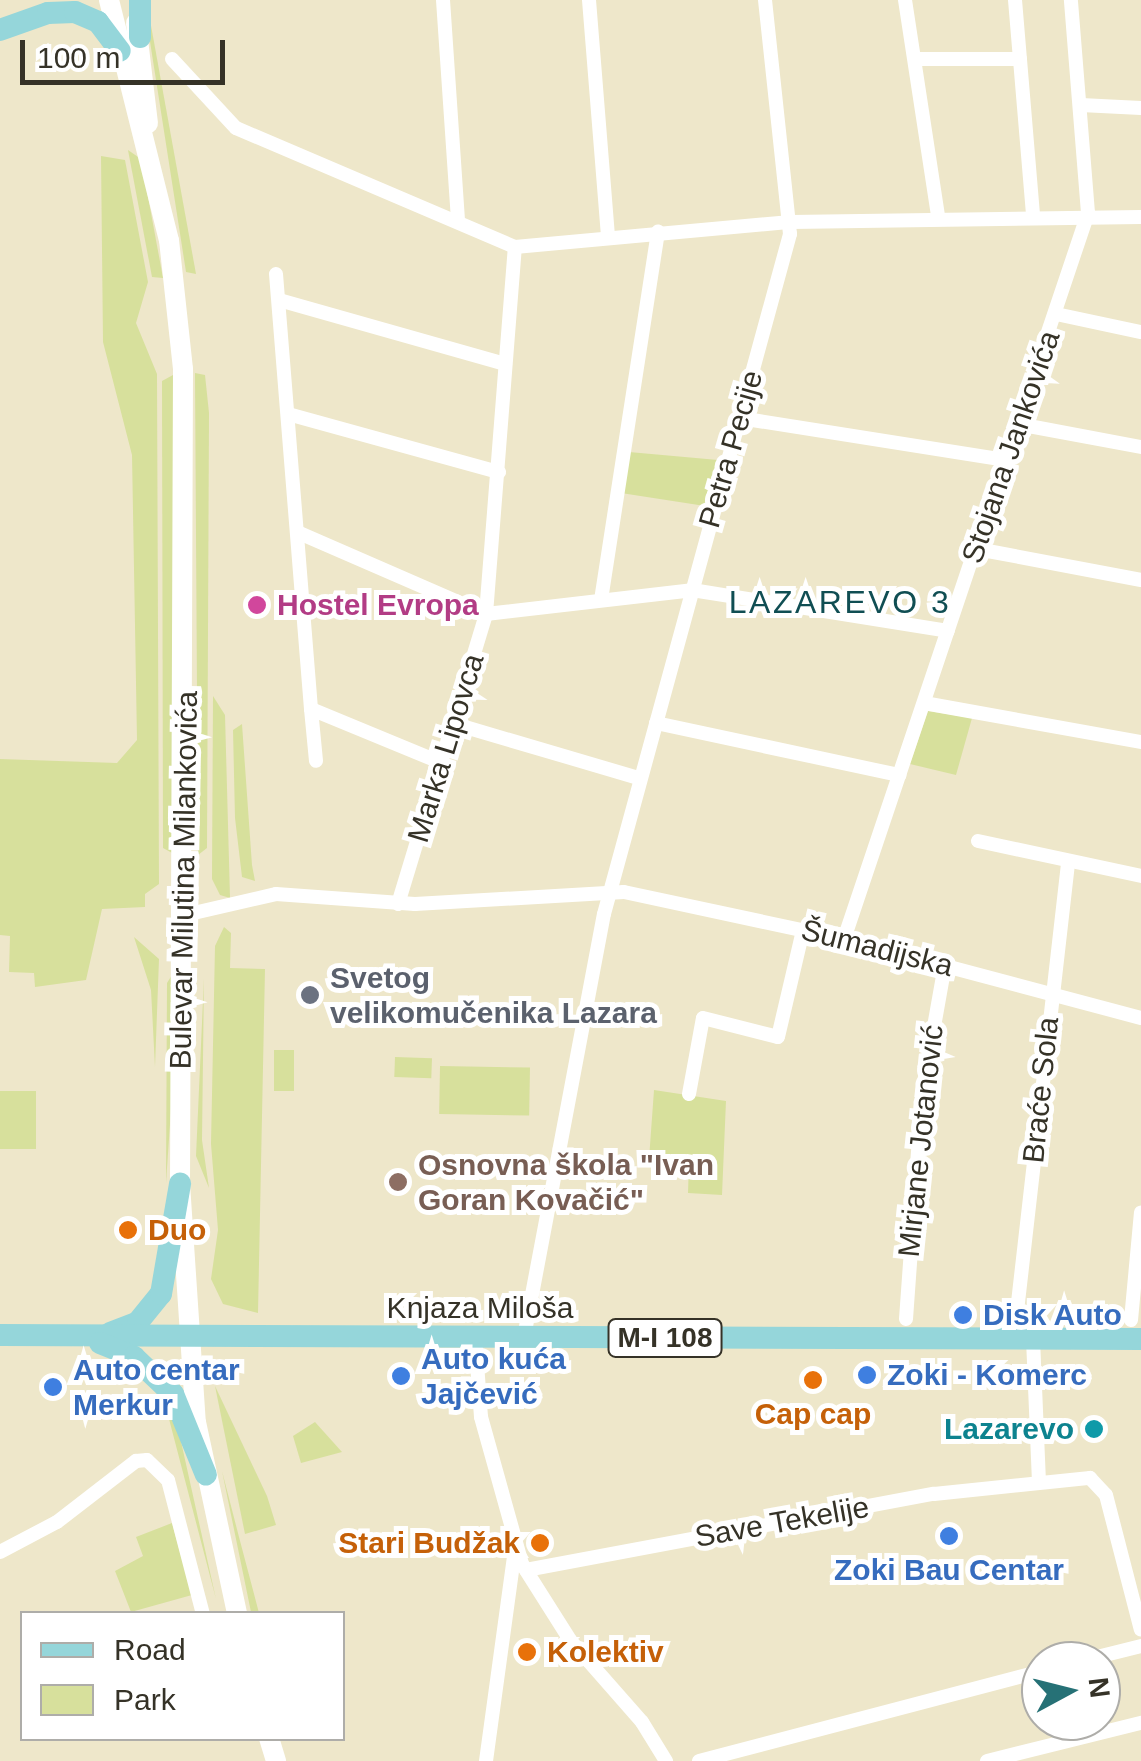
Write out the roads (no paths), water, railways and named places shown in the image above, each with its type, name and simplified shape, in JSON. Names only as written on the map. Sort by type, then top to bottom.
[{"type":"main road","points":[[0,18],[44,0]]},
{"type":"main road","points":[[140,0],[140,37]]},
{"type":"main road","points":[[0,30],[48,13],[75,12],[98,22],[120,51]]},
{"type":"main road","points":[[87,1338],[125,1330],[154,1306],[168,1276],[180,1184]]},
{"type":"main road","name":"Knjaza Miloša","points":[[0,1335],[1033,1339],[1136,1329]]},
{"type":"main road","points":[[87,1338],[134,1357],[163,1382],[182,1408],[206,1475]]},
{"type":"street","name":"Bulevar Milutina Milankovića","points":[[109,0],[148,145],[175,280],[186,412],[180,1184],[189,1336],[206,1475],[236,1611]]},
{"type":"street","name":"Bulevar Milutina Milankovića","points":[[131,0],[140,37],[148,145]]},
{"type":"street","points":[[443,0],[458,220]]},
{"type":"street","points":[[589,0],[608,235]]},
{"type":"street","name":"Petra Pecije","points":[[610,892],[792,222],[765,0]]},
{"type":"street","points":[[905,0],[938,215]]},
{"type":"street","points":[[1014,0],[1032,213]]},
{"type":"street","name":"Stojana Jankovića","points":[[844,939],[1088,213],[1071,0]]},
{"type":"street","points":[[172,59],[236,128],[515,247],[608,235],[792,222],[1032,213],[1141,216]]},
{"type":"street","points":[[916,59],[1020,59]]},
{"type":"street","points":[[1082,105],[1141,108]]},
{"type":"street","points":[[601,600],[658,231]]},
{"type":"street","name":"Marka Lipovca","points":[[398,904],[486,614],[515,247]]},
{"type":"street","points":[[276,274],[316,761]]},
{"type":"street","points":[[279,300],[505,364]]},
{"type":"street","points":[[1056,314],[1141,332]]},
{"type":"street","points":[[288,414],[499,472]]},
{"type":"street","points":[[740,418],[1005,460]]},
{"type":"street","points":[[1018,424],[1141,447]]},
{"type":"street","points":[[296,532],[486,614],[692,590],[948,631]]},
{"type":"street","points":[[977,548],[1141,580]]},
{"type":"street","points":[[924,703],[1141,742]]},
{"type":"street","points":[[311,710],[442,764]]},
{"type":"street","points":[[656,723],[899,776]]},
{"type":"street","points":[[455,724],[639,778]]},
{"type":"street","points":[[978,841],[1141,876]]},
{"type":"street","name":"Braće Sola","points":[[1016,1320],[1068,861]]},
{"type":"street","points":[[185,915],[276,894],[398,904],[610,892],[524,1338]]},
{"type":"street","name":"Šumadijska","points":[[610,892],[844,939],[1141,1018]]},
{"type":"street","points":[[689,1094],[703,1018],[778,1036],[803,930]]},
{"type":"street","name":"Mirjane Jotanović","points":[[906,1318],[922,1094],[945,964]]},
{"type":"street","points":[[1136,1329],[1141,1212]]},
{"type":"street","points":[[475,1337],[481,1417],[515,1547],[580,1654],[642,1722],[666,1761]]},
{"type":"street","points":[[1033,1339],[1039,1480]]},
{"type":"street","points":[[0,1552],[57,1522],[136,1461],[146,1460],[168,1480],[202,1611]]},
{"type":"street","name":"Save Tekelije","points":[[526,1570],[1039,1480],[1090,1478],[1102,1486],[1141,1630]]},
{"type":"street","points":[[486,1761],[515,1547]]},
{"type":"street","points":[[699,1761],[1021,1676]]},
{"type":"street","points":[[987,1761],[1141,1724]]},
{"type":"place","name":"Hostel Evropa","points":[[257,605]]},
{"type":"place","name":"Svetog velikomučenika Lazara","points":[[310,995]]},
{"type":"place","name":"Osnovna škola \"Ivan Goran Kovačić\"","points":[[398,1182]]},
{"type":"place","name":"Duo","points":[[128,1230]]},
{"type":"place","name":"Disk Auto","points":[[963,1315]]},
{"type":"place","name":"Zoki - Komerc","points":[[867,1375]]},
{"type":"place","name":"Auto kuća Jajčević","points":[[401,1376]]},
{"type":"place","name":"Cap cap","points":[[813,1380]]},
{"type":"place","name":"Auto centar Merkur","points":[[53,1387]]},
{"type":"place","name":"Lazarevo","points":[[1094,1429]]},
{"type":"place","name":"Zoki Bau Centar","points":[[949,1536]]},
{"type":"place","name":"Stari Budžak","points":[[540,1543]]},
{"type":"place","name":"Kolektiv","points":[[527,1652]]},
{"type":"district","name":"LAZAREVO 3","points":[[840,602]]}]
